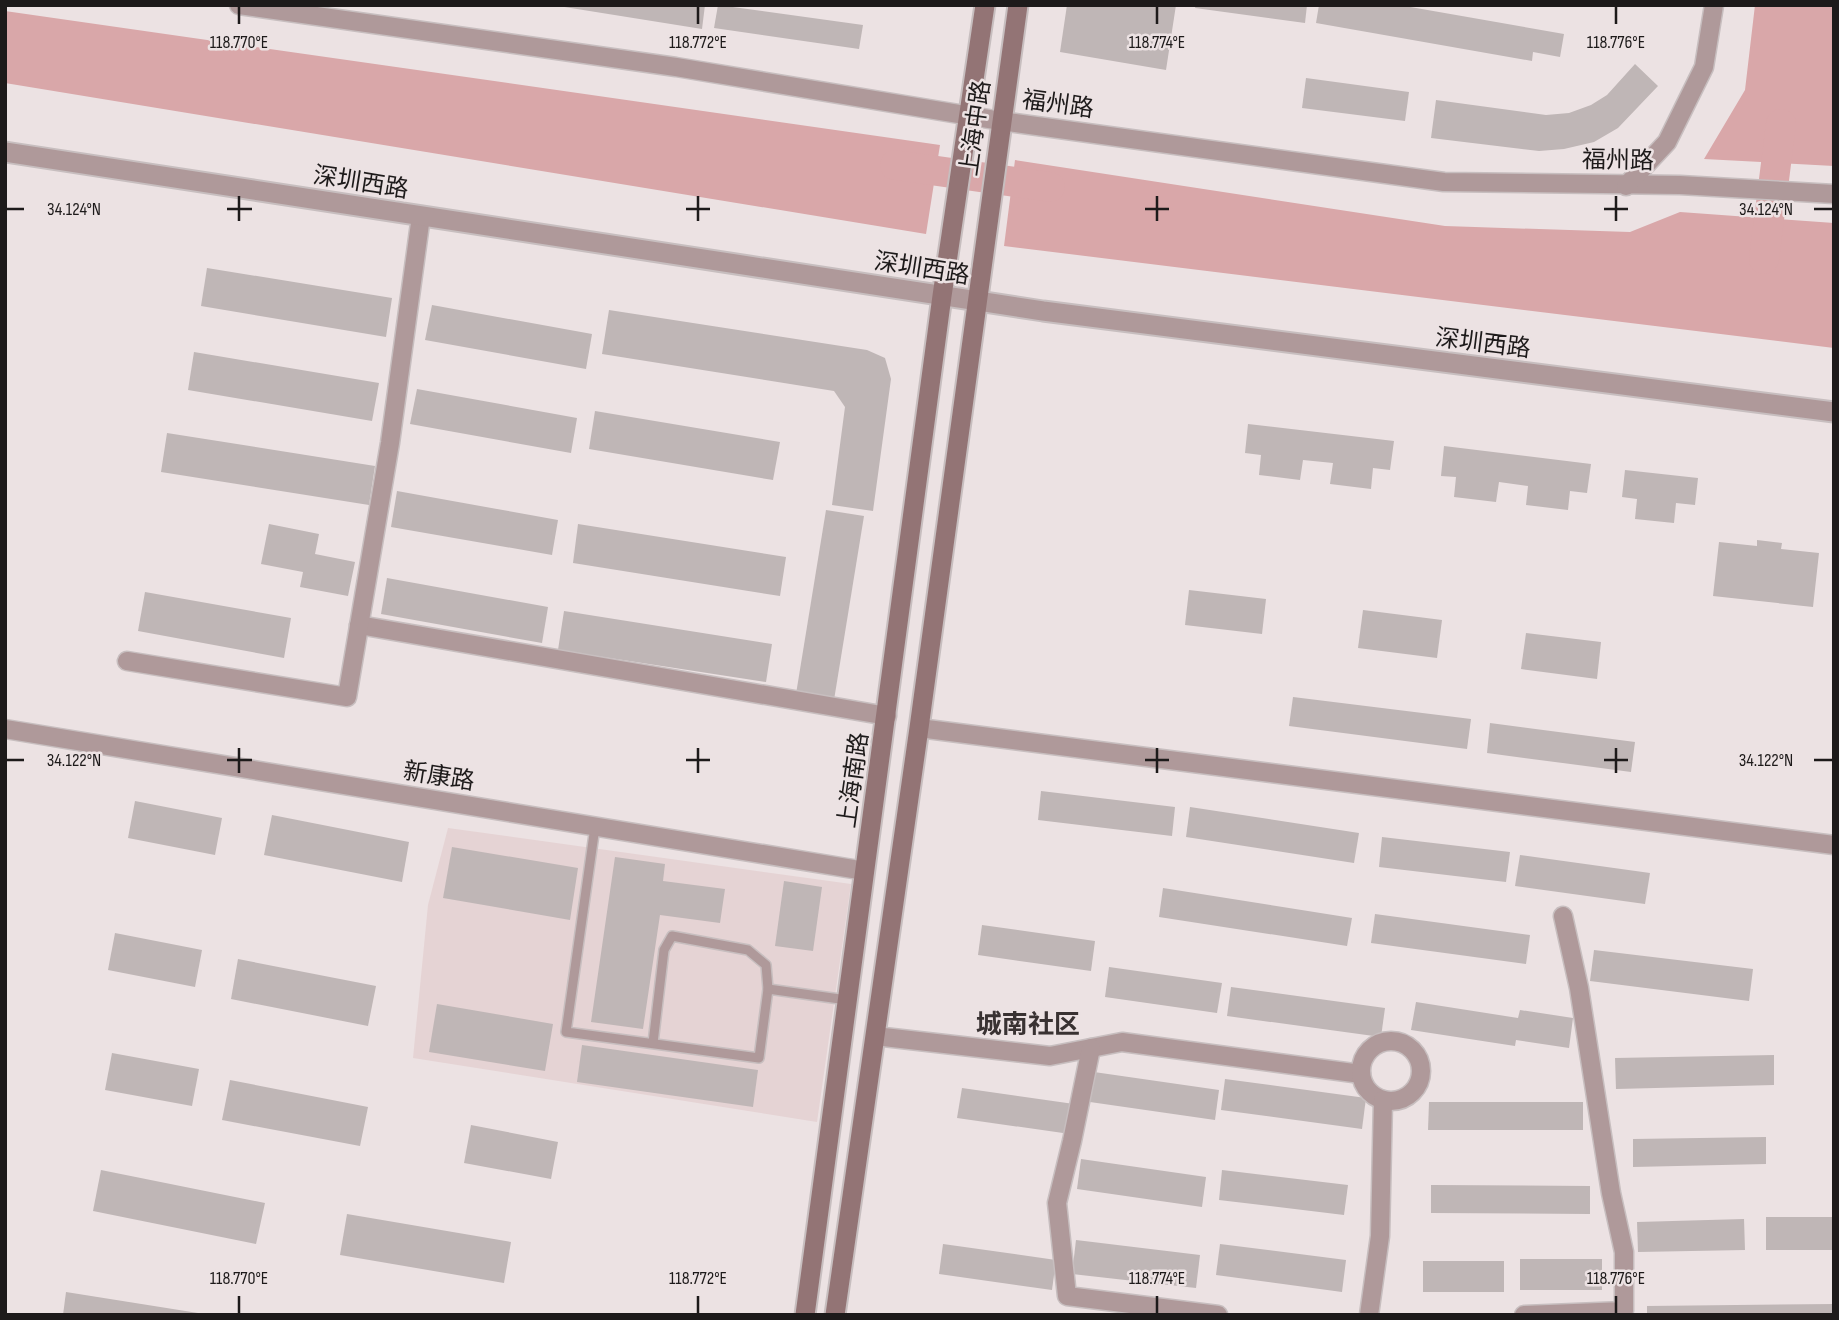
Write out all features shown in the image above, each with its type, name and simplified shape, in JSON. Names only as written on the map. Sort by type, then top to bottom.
[{"type":"main road","name":"上海中路","points":[[948,251],[985,5]]},
{"type":"main road","name":"上海中路","points":[[976,302],[1018,5]]},
{"type":"main road","name":"上海南路","points":[[805,1315],[948,251]]},
{"type":"main road","points":[[835,1315],[919,728],[976,302]]},
{"type":"street","name":"福州路","points":[[239,5],[676,67],[1000,128],[1444,181],[1680,185],[1834,194]]},
{"type":"street","points":[[1626,186],[1667,142],[1680,117],[1704,67],[1714,5]]},
{"type":"street","name":"深圳西路","points":[[5,152],[976,302],[1834,412]]},
{"type":"street","points":[[127,661],[347,697],[390,443],[421,216]]},
{"type":"street","points":[[359,625],[887,716]]},
{"type":"street","points":[[919,728],[1834,845]]},
{"type":"street","name":"新康路","points":[[5,729],[866,871]]},
{"type":"street","points":[[1524,1315],[1624,1311],[1624,1252],[1611,1192],[1579,988],[1563,916]]},
{"type":"street","points":[[875,1035],[1050,1056],[1122,1042],[1361,1074]]},
{"type":"street","points":[[1382,1043],[1402,1043],[1417,1056],[1421,1066],[1418,1086],[1403,1099],[1382,1100],[1368,1091],[1361,1074],[1366,1055],[1382,1043]]},
{"type":"street","points":[[1091,1048],[1057,1203],[1067,1296],[1218,1315]]},
{"type":"street","points":[[1369,1315],[1380,1236],[1382,1100]]},
{"type":"lane","points":[[595,827],[566,1032],[759,1058],[768,989],[766,965],[748,950],[672,936],[664,950],[653,1043]]},
{"type":"lane","points":[[768,989],[848,1000]]},
{"type":"shaded area","points":[[1755,5],[1834,5],[1834,166],[1704,159],[1745,90]]},
{"type":"shaded area","points":[[5,11],[940,145],[926,234],[5,83]]},
{"type":"shaded area","points":[[1015,160],[1445,226],[1630,232],[1680,212],[1834,223],[1834,348],[1004,246]]},
{"type":"shaded area","points":[[448,828],[851,884],[817,1122],[413,1058],[428,905]]},
{"type":"building","points":[[552,5],[705,5],[702,29]]},
{"type":"building","points":[[718,5],[863,25],[859,49],[714,28]]},
{"type":"building","points":[[1067,5],[1176,5],[1166,70],[1060,52]]},
{"type":"building","points":[[1196,5],[1307,5],[1305,23],[1195,8]]},
{"type":"building","points":[[1319,5],[1399,5],[1564,34],[1560,57],[1533,52],[1532,61],[1316,23]]},
{"type":"building","points":[[1635,64],[1658,86],[1618,128],[1594,142],[1539,151],[1431,138],[1436,100],[1546,115],[1569,113],[1591,105],[1607,95]]},
{"type":"building","points":[[1306,78],[1409,92],[1405,121],[1302,108]]},
{"type":"building","points":[[207,268],[392,298],[386,337],[201,306]]},
{"type":"building","points":[[432,305],[592,334],[586,369],[425,340]]},
{"type":"building","points":[[609,310],[867,350],[885,358],[891,379],[873,511],[832,505],[845,407],[834,391],[602,354]]},
{"type":"building","points":[[194,352],[379,383],[372,421],[188,390]]},
{"type":"building","points":[[417,389],[577,418],[571,453],[410,424]]},
{"type":"building","points":[[595,411],[780,442],[773,480],[589,449]]},
{"type":"building","points":[[1248,424],[1394,441],[1390,470],[1373,468],[1371,489],[1330,484],[1333,463],[1303,460],[1300,480],[1259,475],[1261,455],[1245,453]]},
{"type":"building","points":[[167,433],[375,466],[369,505],[161,472]]},
{"type":"building","points":[[1444,446],[1591,464],[1587,493],[1570,491],[1568,510],[1526,505],[1528,486],[1499,482],[1496,502],[1454,497],[1456,477],[1441,476]]},
{"type":"building","points":[[1625,470],[1698,478],[1695,505],[1676,503],[1674,523],[1635,519],[1637,499],[1622,497]]},
{"type":"building","points":[[397,491],[558,520],[552,555],[391,527]]},
{"type":"building","points":[[826,510],[864,516],[834,700],[796,694]]},
{"type":"building","points":[[269,524],[319,534],[315,554],[355,562],[348,596],[300,587],[303,572],[261,564]]},
{"type":"building","points":[[578,524],[786,557],[780,596],[573,563]]},
{"type":"building","points":[[1757,540],[1782,543],[1781,549],[1819,553],[1813,607],[1713,596],[1719,542],[1757,546]]},
{"type":"building","points":[[387,578],[548,607],[542,643],[381,614]]},
{"type":"building","points":[[1189,590],[1266,599],[1262,634],[1185,625]]},
{"type":"building","points":[[145,592],[291,618],[284,658],[138,631]]},
{"type":"building","points":[[1363,610],[1442,620],[1437,658],[1358,648]]},
{"type":"building","points":[[564,611],[772,644],[766,682],[558,650]]},
{"type":"building","points":[[1526,633],[1601,642],[1597,679],[1521,669]]},
{"type":"building","points":[[1293,697],[1471,719],[1467,749],[1289,726]]},
{"type":"building","points":[[1490,723],[1635,742],[1631,772],[1487,753]]},
{"type":"building","points":[[1041,791],[1175,807],[1172,836],[1038,820]]},
{"type":"building","points":[[135,801],[222,818],[215,855],[128,838]]},
{"type":"building","points":[[1190,807],[1359,833],[1354,863],[1186,837]]},
{"type":"building","points":[[272,815],[409,842],[402,882],[264,855]]},
{"type":"building","points":[[1382,837],[1510,852],[1506,882],[1379,867]]},
{"type":"building","points":[[452,847],[578,868],[570,920],[443,898]]},
{"type":"building","points":[[1520,855],[1650,873],[1645,904],[1515,886]]},
{"type":"building","points":[[615,857],[665,864],[663,881],[725,889],[720,923],[660,915],[643,1029],[591,1022]]},
{"type":"building","points":[[784,881],[822,887],[813,951],[775,946]]},
{"type":"building","points":[[1163,888],[1352,918],[1347,946],[1159,917]]},
{"type":"building","points":[[1375,914],[1530,935],[1526,964],[1371,943]]},
{"type":"building","points":[[982,925],[1095,941],[1091,971],[978,955]]},
{"type":"building","points":[[115,933],[202,950],[195,987],[108,970]]},
{"type":"building","points":[[1594,950],[1753,969],[1749,1001],[1590,981]]},
{"type":"building","points":[[238,959],[376,986],[368,1026],[231,999]]},
{"type":"building","points":[[1109,967],[1222,983],[1217,1013],[1105,997]]},
{"type":"building","points":[[1231,987],[1385,1008],[1381,1037],[1227,1016]]},
{"type":"building","points":[[1416,1002],[1518,1018],[1520,1010],[1573,1018],[1569,1048],[1516,1040],[1515,1046],[1411,1030]]},
{"type":"building","points":[[437,1004],[553,1024],[545,1071],[429,1052]]},
{"type":"building","points":[[582,1045],[758,1070],[753,1107],[577,1082]]},
{"type":"building","points":[[112,1053],[199,1069],[192,1106],[105,1090]]},
{"type":"building","points":[[1774,1055],[1774,1085],[1616,1089],[1615,1058]]},
{"type":"building","points":[[1094,1072],[1219,1090],[1215,1120],[1090,1102]]},
{"type":"building","points":[[1225,1079],[1366,1098],[1362,1129],[1221,1110]]},
{"type":"building","points":[[230,1080],[368,1107],[360,1146],[222,1120]]},
{"type":"building","points":[[962,1088],[1074,1104],[1070,1134],[957,1118]]},
{"type":"building","points":[[1429,1102],[1583,1102],[1583,1130],[1428,1130]]},
{"type":"building","points":[[471,1125],[558,1142],[551,1179],[464,1163]]},
{"type":"building","points":[[1766,1137],[1766,1164],[1633,1167],[1633,1139]]},
{"type":"building","points":[[1081,1159],[1206,1177],[1202,1207],[1077,1189]]},
{"type":"building","points":[[101,1170],[265,1203],[256,1244],[93,1211]]},
{"type":"building","points":[[1222,1170],[1348,1185],[1344,1215],[1219,1200]]},
{"type":"building","points":[[1431,1185],[1590,1186],[1590,1214],[1431,1213]]},
{"type":"building","points":[[347,1214],[511,1242],[504,1283],[340,1255]]},
{"type":"building","points":[[1766,1217],[1834,1217],[1834,1250],[1766,1250]]},
{"type":"building","points":[[1744,1219],[1745,1250],[1638,1252],[1637,1222]]},
{"type":"building","points":[[1076,1240],[1200,1255],[1196,1288],[1072,1274]]},
{"type":"building","points":[[943,1244],[1056,1260],[1052,1290],[939,1274]]},
{"type":"building","points":[[1220,1244],[1346,1260],[1342,1292],[1216,1275]]},
{"type":"building","points":[[1520,1259],[1602,1259],[1602,1290],[1520,1290]]},
{"type":"building","points":[[1423,1261],[1504,1261],[1504,1292],[1423,1292]]},
{"type":"building","points":[[66,1292],[198,1313],[198,1315],[63,1315]]},
{"type":"building","points":[[1834,1304],[1834,1315],[1647,1315],[1647,1306]]},
{"type":"waterway","points":[[1764,259],[1781,124]]},
{"type":"waterway","points":[[895,165],[1050,187]]},
{"type":"district","name":"城南社区","points":[[1028,1024]]}]
